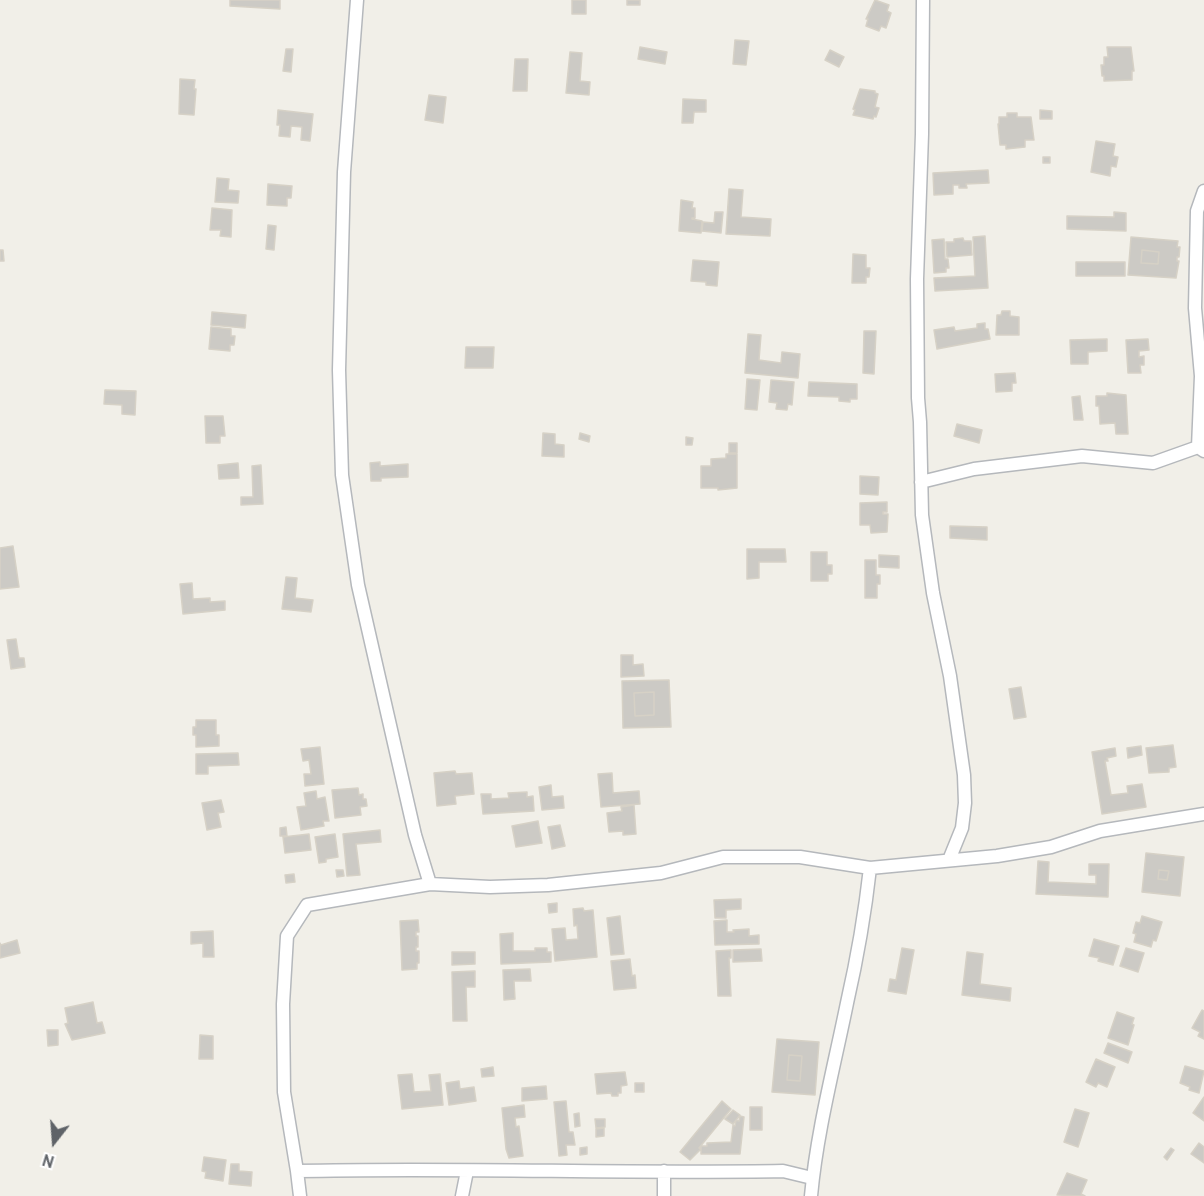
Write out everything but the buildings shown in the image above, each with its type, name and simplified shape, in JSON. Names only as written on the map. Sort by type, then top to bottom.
[{"type":"street","points":[[357,0],[344,172],[339,370],[342,475],[358,585],[413,824],[430,884]]},
{"type":"street","points":[[923,0],[922,134],[917,279],[922,515],[933,593],[950,676],[964,775],[965,803],[962,828],[949,860]]},
{"type":"street","points":[[921,482],[974,469],[1082,456],[1153,463],[1201,449],[1201,376],[1195,308],[1197,211],[1204,191]]},
{"type":"street","points":[[300,1196],[284,1092],[283,1004],[287,936],[307,905],[430,884],[490,887],[559,884],[661,873],[723,857],[800,857],[870,868],[997,856],[1051,847],[1100,831],[1204,814]]},
{"type":"street","points":[[811,1196],[823,1113],[848,1002],[865,910],[870,868]]},
{"type":"street","points":[[297,1171],[432,1169],[703,1173],[783,1171],[812,1178]]},
{"type":"street","points":[[462,1196],[467,1171]]},
{"type":"street","points":[[664,1171],[664,1196]]}]
